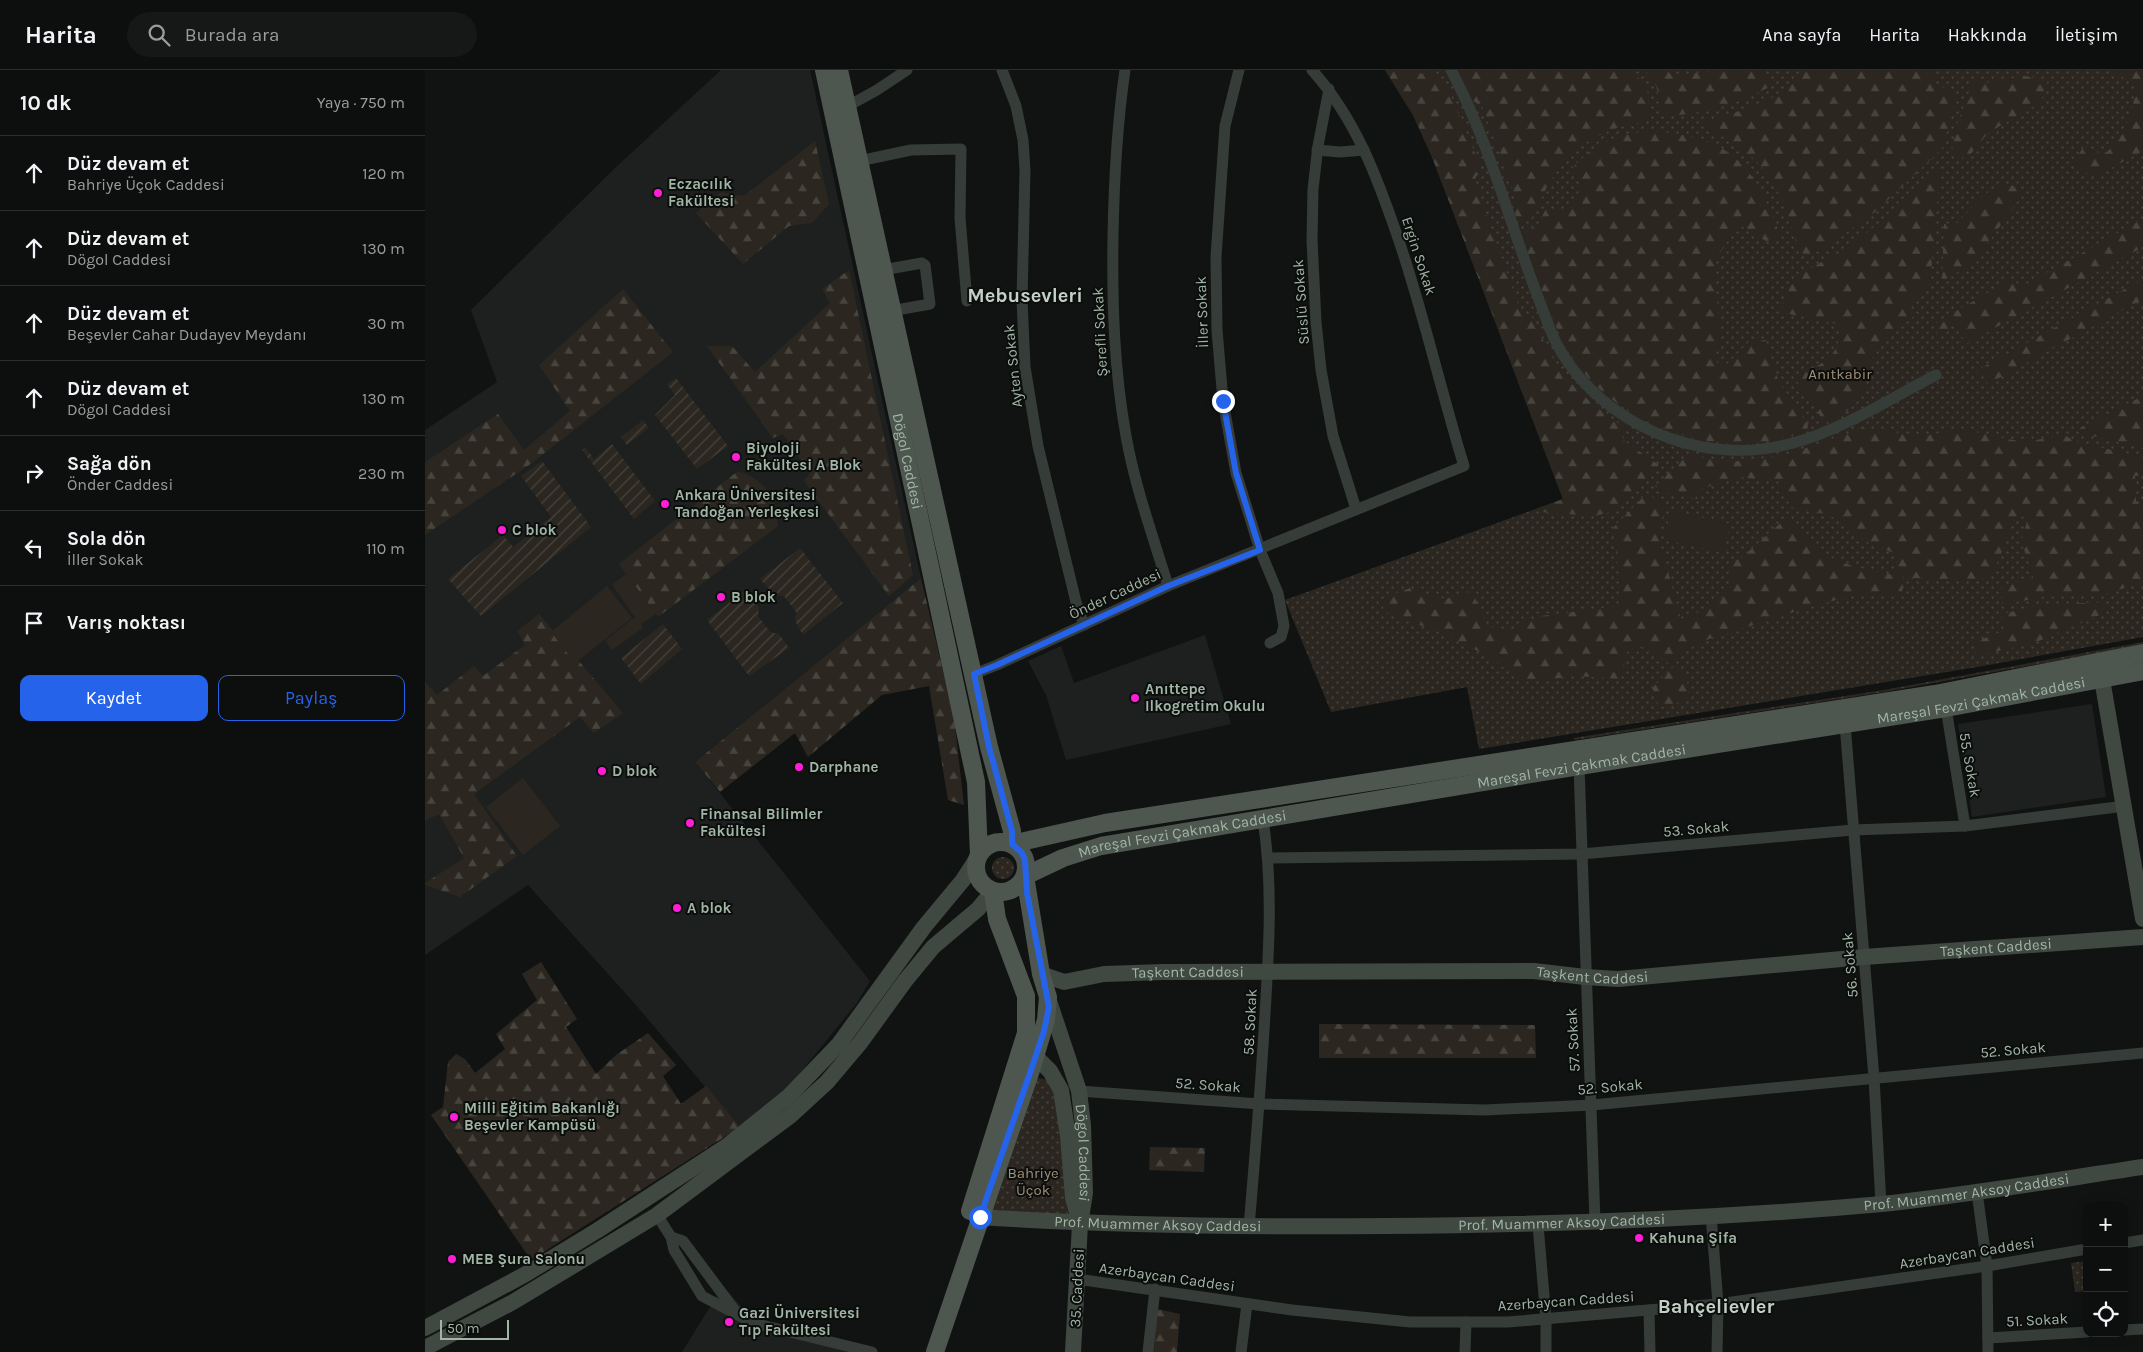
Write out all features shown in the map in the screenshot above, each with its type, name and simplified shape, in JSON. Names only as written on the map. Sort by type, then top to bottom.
[{"type":"main road","name":"Dögol Caddesi","points":[[824,70],[976,782],[979,812],[979,855]]},
{"type":"main road","name":"Dögol Caddesi","points":[[839,70],[989,747],[1012,831],[1012,844]]},
{"type":"main road","name":"Mareşal Fevzi Çakmak Caddesi","points":[[1012,844],[1105,823],[1935,694],[2143,653]]},
{"type":"main road","name":"Mareşal Fevzi Çakmak Caddesi","points":[[1025,876],[1063,858],[1101,846],[1579,766],[1946,708],[2143,671]]},
{"type":"main road","points":[[1000,842],[1012,844],[1022,853],[1025,860],[1025,876],[1021,883],[1008,891],[993,891],[981,883],[978,877],[976,870],[979,855],[992,844],[1000,842]]},
{"type":"main road","name":"Dögol Caddesi","points":[[1025,876],[1041,974],[1048,997],[1045,1026],[1027,1054]]},
{"type":"main road","points":[[935,1352],[980,1217],[1027,1054],[1027,996],[997,919],[993,891]]},
{"type":"main road","points":[[926,1352],[1027,1054]]},
{"type":"street","points":[[847,106],[877,90],[907,70]]},
{"type":"street","name":"Ayten Sokak","points":[[1002,70],[1016,106],[1025,170],[1023,300],[1025,367],[1038,446],[1076,602],[1085,625]]},
{"type":"street","name":"Şerefli Sokak","points":[[1125,70],[1116,151],[1112,296],[1115,359],[1126,438],[1149,526],[1168,586]]},
{"type":"street","name":"İller Sokak","points":[[1239,70],[1225,126],[1216,257],[1217,330],[1223,401],[1236,473],[1260,550],[1278,593],[1283,626],[1281,637],[1270,642]]},
{"type":"street","name":"Ergin Sokak","points":[[1312,70],[1329,89],[1355,130],[1380,183],[1414,286],[1464,466]]},
{"type":"street","points":[[1451,70],[1476,121],[1544,314],[1561,351],[1575,372],[1596,394],[1628,418],[1653,432],[1688,445],[1718,450],[1757,450],[1795,443],[1823,433],[1936,375]]},
{"type":"street","name":"Süslü Sokak","points":[[1329,89],[1317,150],[1313,189],[1312,240],[1316,322],[1320,360],[1333,436],[1356,509]]},
{"type":"street","points":[[859,161],[911,150],[961,149],[960,218],[967,301]]},
{"type":"street","points":[[1317,150],[1340,152],[1364,150]]},
{"type":"street","points":[[883,270],[922,263],[925,265],[930,304],[891,310]]},
{"type":"street","name":"Önder Caddesi","points":[[974,674],[1168,586],[1464,466]]},
{"type":"street","points":[[2102,679],[2143,919]]},
{"type":"street","name":"55. Sokak","points":[[1946,708],[1965,826]]},
{"type":"street","name":"56. Sokak","points":[[1845,724],[1874,1078],[1881,1204]]},
{"type":"street","name":"57. Sokak","points":[[1579,766],[1595,1222]]},
{"type":"street","name":"53. Sokak","points":[[1269,858],[1581,854],[1853,830],[1965,826],[2125,806]]},
{"type":"street","name":"58. Sokak","points":[[1249,1227],[1260,1104],[1268,972],[1269,858],[1263,820]]},
{"type":"street","points":[[425,1328],[524,1275],[598,1230],[727,1146],[788,1097],[839,1044],[923,927],[963,880],[979,855]]},
{"type":"street","points":[[425,1348],[513,1302],[657,1215],[767,1134],[808,1101],[860,1043],[921,960],[944,937],[978,909],[993,891]]},
{"type":"street","name":"Taşkent Caddesi","points":[[1041,974],[1064,982],[1104,974],[1268,972],[1535,971],[1585,977],[1618,978],[1864,957],[2143,937]]},
{"type":"street","name":"Dögol Caddesi","points":[[1048,997],[1079,1091],[1086,1159],[1085,1193],[1080,1224]]},
{"type":"street","name":"52. Sokak","points":[[1079,1091],[1260,1104],[1485,1110],[1592,1104],[2143,1053]]},
{"type":"street","name":"Dögol Caddesi","points":[[1027,1054],[1050,1072],[1061,1090],[1068,1136],[1073,1197],[1080,1224]]},
{"type":"street","name":"Prof. Muammer Aksoy Caddesi","points":[[980,1217],[1080,1224],[1249,1227],[1539,1225],[1881,1204],[1977,1192],[2143,1167]]},
{"type":"street","points":[[1977,1192],[1987,1266],[1988,1352]]},
{"type":"street","points":[[657,1215],[671,1237],[674,1250],[702,1296],[753,1323],[873,1352]]},
{"type":"street","points":[[1711,1215],[1718,1304],[1717,1352]]},
{"type":"street","name":"35. Caddesi","points":[[1073,1352],[1080,1224]]},
{"type":"street","points":[[1539,1225],[1546,1319],[1546,1352]]},
{"type":"street","points":[[671,1237],[683,1241],[737,1314]]},
{"type":"street","points":[[2128,1242],[2143,1240]]},
{"type":"street","name":"Azerbaycan Caddesi","points":[[1077,1279],[1247,1304],[1410,1322],[1508,1322],[1718,1304],[1987,1266],[2083,1250]]},
{"type":"street","points":[[702,1296],[715,1282]]},
{"type":"street","points":[[1148,1352],[1155,1289]]},
{"type":"street","points":[[1241,1352],[1247,1304]]},
{"type":"street","points":[[1649,1310],[1650,1352]]},
{"type":"street","points":[[1465,1352],[1466,1322]]},
{"type":"street","points":[[2128,1330],[2143,1329]]},
{"type":"street","name":"51. Sokak","points":[[1988,1338],[2083,1332]]},
{"type":"shaded area","name":"Ankara Üniversitesi Tandoğan Yerleşkesi","points":[[721,70],[810,70],[921,578],[695,762],[870,981],[857,1003],[787,1089],[740,1128],[635,1004],[528,885],[425,955],[425,430],[497,382],[471,310],[614,169]]},
{"type":"shaded area","name":"Anıttepe Ilkogretim Okulu","points":[[1205,635],[1231,724],[1066,760],[1046,695],[1028,661],[1061,646],[1074,683]]},
{"type":"shaded area","points":[[2092,704],[2106,797],[1972,817],[1958,724]]},
{"type":"shaded area","name":"Gazi Üniversitesi Tıp Fakültesi","points":[[723,1286],[746,1312],[768,1332],[851,1352],[682,1352]]},
{"type":"green space","name":"Anıtkabir","points":[[1385,70],[2143,70],[2143,637],[1977,667],[1479,749],[1467,687],[1331,712],[1285,600],[1563,499],[1432,157],[1413,115]]},
{"type":"green space","points":[[1385,70],[1419,70],[1421,74],[1430,70],[1439,83],[1447,86],[1483,173],[1476,176],[1475,182],[1522,315],[1524,317],[1532,317],[1553,359],[1579,392],[1625,428],[1622,434],[1623,440],[1659,465],[1611,512],[1594,516],[1541,512],[1539,508],[1563,499],[1432,157],[1413,115]]},
{"type":"green space","points":[[1457,70],[1631,70],[1647,87],[1650,117],[1647,120],[1598,136],[1573,153],[1563,163],[1547,187],[1533,216],[1519,225],[1513,209],[1516,199],[1482,106],[1473,101]]},
{"type":"green space","points":[[1644,70],[1667,70],[1672,75],[1677,75],[1723,70],[1764,70],[1774,84],[1748,97],[1719,108],[1689,114],[1659,116],[1656,86]]},
{"type":"green space","points":[[1803,70],[1937,70],[1933,81],[1957,96],[1942,149],[1875,212],[1823,249],[1809,255],[1799,250],[1783,203],[1770,178],[1749,154],[1730,141],[1703,127],[1706,121],[1747,109],[1772,98],[1794,81]]},
{"type":"green space","points":[[2117,70],[2143,70],[2143,151],[2098,175],[2091,175],[2072,165],[2084,146],[2099,153],[2107,152],[2124,129],[2131,112],[2136,84],[2116,74]]},
{"type":"green space","points":[[2024,76],[2048,80],[2041,102],[1988,133],[1970,155],[1962,158],[1951,156],[1956,127],[1974,79],[1990,83]]},
{"type":"green space","points":[[1649,131],[1700,139],[1720,147],[1736,158],[1761,190],[1781,238],[1766,241],[1738,224],[1715,261],[1714,275],[1721,335],[1714,362],[1727,364],[1749,342],[1766,340],[1778,380],[1808,425],[1807,430],[1777,440],[1746,443],[1715,442],[1683,435],[1653,424],[1625,409],[1600,389],[1579,367],[1561,338],[1525,247],[1522,234],[1536,228],[1547,207],[1556,210],[1571,208],[1583,183],[1570,171],[1586,155],[1616,138]]},
{"type":"green space","points":[[815,141],[829,204],[812,223],[789,226],[743,264],[696,213],[721,192],[744,196]]},
{"type":"green space","points":[[1937,171],[1940,172],[1930,284],[1910,301],[1913,317],[1891,335],[1877,352],[1870,364],[1864,391],[1856,403],[1845,413],[1825,423],[1794,377],[1819,365],[1831,355],[1839,340],[1840,329],[1836,324],[1780,312],[1787,290],[1797,278],[1842,251],[1872,229]]},
{"type":"green space","points":[[2010,184],[2024,192],[1974,263],[1942,281],[1944,224],[1957,223],[1986,193]]},
{"type":"green space","points":[[2143,219],[2143,247],[1962,346],[1960,342],[1964,340],[1955,325],[1938,334],[1934,325],[1939,321],[2010,280],[2021,287]]},
{"type":"green space","points":[[849,270],[913,575],[889,596],[804,481],[810,473],[783,434],[773,438],[707,346],[732,346],[755,372],[830,303],[822,289]]},
{"type":"green space","points":[[2143,279],[2143,299],[1988,384],[1982,374],[1978,376],[1976,371]]},
{"type":"green space","points":[[623,289],[673,352],[532,463],[425,535],[425,462],[498,414],[524,450],[570,411],[539,365]]},
{"type":"green space","points":[[676,378],[728,446],[697,469],[655,415],[675,395],[667,384]]},
{"type":"green space","points":[[2143,396],[2143,448],[2080,433],[2080,428]]},
{"type":"green space","points":[[643,420],[649,428],[627,445],[621,437]]},
{"type":"green space","points":[[1862,428],[1922,436],[1961,429],[2018,441],[2031,441],[2064,435],[2077,442],[2143,457],[2143,475],[2135,476],[2136,501],[2143,507],[2143,582],[2102,595],[2043,597],[2002,605],[2002,586],[2033,578],[2022,544],[2028,519],[2019,515],[2014,518],[1999,558],[1989,576],[1974,580],[1903,577],[1902,597],[1855,595],[1813,606],[1709,639],[1686,650],[1668,663],[1648,647],[1630,649],[1627,652],[1621,679],[1577,676],[1525,682],[1482,653],[1437,631],[1391,615],[1383,610],[1386,597],[1410,588],[1445,599],[1472,591],[1487,625],[1497,629],[1514,629],[1527,621],[1541,616],[1619,606],[1621,602],[1614,527],[1647,493],[1664,506],[1659,539],[1681,619],[1719,601],[1729,586],[1732,561],[1740,559],[1784,520],[1794,525],[1821,551],[1834,559],[1859,568],[1894,575],[1898,557],[1896,554],[1867,542],[1830,515],[1793,508],[1781,493],[1781,482],[1740,477],[1701,489],[1698,499],[1669,494],[1655,486],[1688,455],[1731,462],[1784,456]]},
{"type":"green space","points":[[612,444],[655,501],[634,519],[582,450],[586,448],[594,459]]},
{"type":"green space","points":[[542,461],[591,527],[481,616],[448,579],[503,535],[513,547],[551,517],[521,476]]},
{"type":"green space","points":[[738,471],[756,479],[768,491],[775,507],[778,526],[658,617],[619,564]]},
{"type":"green space","points":[[1671,510],[1730,524],[1724,553],[1664,540]]},
{"type":"green space","points":[[800,548],[843,603],[803,635],[795,621],[796,612],[784,596],[775,595],[760,579]]},
{"type":"green space","points":[[626,574],[656,614],[641,624],[643,628],[612,650],[605,641],[635,617],[612,585]]},
{"type":"green space","points":[[921,578],[954,718],[964,805],[948,800],[929,686],[882,695],[808,757],[795,733],[720,792],[695,762]]},
{"type":"green space","points":[[607,586],[632,618],[575,663],[551,632]]},
{"type":"green space","points":[[744,591],[759,607],[758,616],[770,632],[779,634],[789,648],[749,676],[707,620]]},
{"type":"green space","points":[[2104,602],[2107,612],[2034,643],[1975,656],[1975,642],[2003,631],[2002,614],[2039,605]]},
{"type":"green space","points":[[539,614],[623,713],[594,733],[580,717],[474,794],[517,856],[460,897],[425,885],[425,883],[464,858],[439,814],[425,821],[425,682],[437,695],[474,666],[483,676],[525,645],[517,631]]},
{"type":"green space","points":[[663,624],[682,649],[641,684],[621,658]]},
{"type":"green space","points":[[2143,642],[2143,645],[1884,692],[1575,740],[1573,738],[1884,690]]},
{"type":"green space","points":[[1675,665],[1687,681],[1689,690],[1687,700],[1662,707],[1658,704],[1652,688]]},
{"type":"green space","points":[[523,778],[560,826],[523,855],[486,807]]},
{"type":"green space","points":[[1003,857],[1011,860],[1014,868],[1011,876],[1003,879],[995,876],[992,868],[995,860]]},
{"type":"green space","points":[[541,962],[577,1019],[566,1027],[596,1074],[616,1055],[648,1033],[676,1065],[663,1076],[681,1104],[706,1086],[740,1127],[531,1260],[431,1115],[443,1107],[448,1062],[456,1054],[465,1059],[475,1073],[505,1049],[496,1034],[537,1000],[522,974]]},
{"type":"green space","points":[[1319,1024],[1535,1025],[1536,1058],[1319,1058]]},
{"type":"green space","name":"Bahriye Üçok","points":[[1038,1078],[1048,1080],[1059,1104],[1068,1215],[988,1212],[1030,1084]]},
{"type":"green space","points":[[1150,1147],[1205,1148],[1204,1172],[1149,1170]]},
{"type":"green space","points":[[2083,1262],[2083,1291],[2075,1292],[2071,1263]]},
{"type":"green space","points":[[1157,1309],[1180,1314],[1177,1352],[1154,1352]]},
{"type":"place","name":"Eczacılık Fakültesi","points":[[658,193]]},
{"type":"place","name":"Biyoloji Fakültesi A Blok","points":[[736,457]]},
{"type":"place","name":"Ankara Üniversitesi Tandoğan Yerleşkesi","points":[[665,504]]},
{"type":"place","name":"C blok","points":[[502,530]]},
{"type":"place","name":"B blok","points":[[721,597]]},
{"type":"place","name":"Anıttepe Ilkogretim Okulu","points":[[1135,698]]},
{"type":"place","name":"Darphane","points":[[799,767]]},
{"type":"place","name":"D blok","points":[[602,771]]},
{"type":"place","name":"Finansal Bilimler Fakültesi","points":[[690,823]]},
{"type":"place","name":"A blok","points":[[677,908]]},
{"type":"place","name":"Milli Eğitim Bakanlığı Beşevler Kampüsü","points":[[454,1117]]},
{"type":"place","name":"Kahuna Şifa","points":[[1639,1238]]},
{"type":"place","name":"MEB Şura Salonu","points":[[452,1259]]},
{"type":"place","name":"Gazi Üniversitesi Tıp Fakültesi","points":[[729,1322]]},
{"type":"district","name":"Mebusevleri","points":[[1025,295]]},
{"type":"district","name":"Bahçelievler","points":[[1716,1306]]},
{"type":"route","points":[[980,1217],[1044,1031],[1049,1007],[1029,906],[1025,860],[1022,853],[1012,844],[1012,831],[989,747],[974,674],[1168,586],[1260,550],[1236,473],[1223,401]]}]
